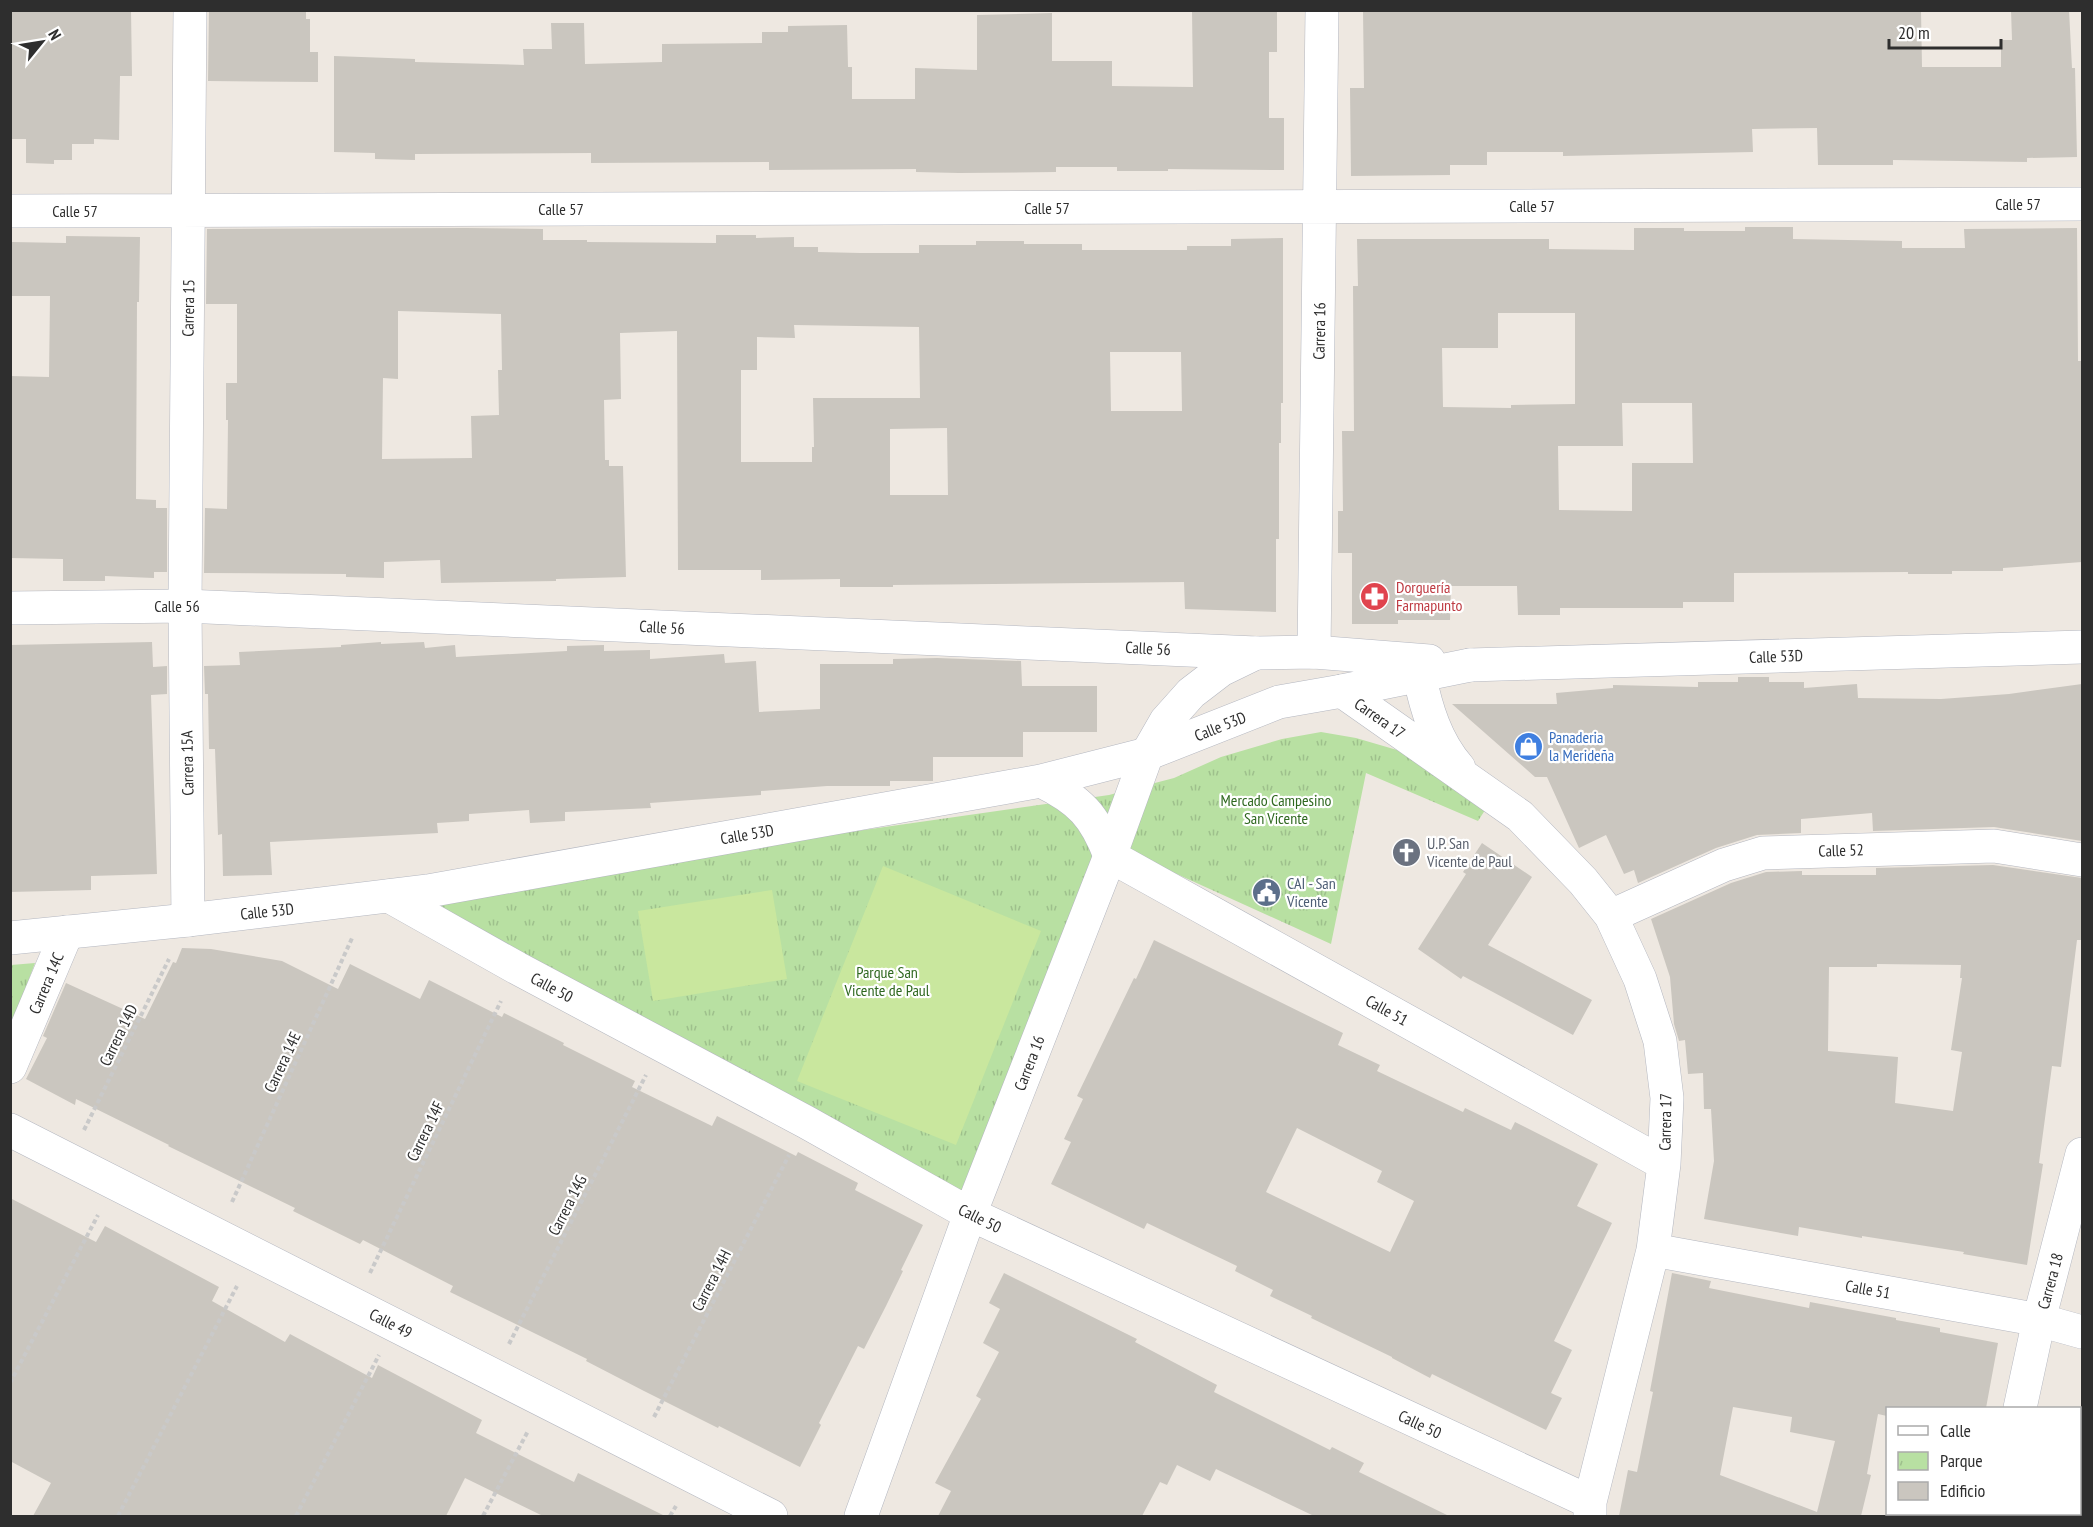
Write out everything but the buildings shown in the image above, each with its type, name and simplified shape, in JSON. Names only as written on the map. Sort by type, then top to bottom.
[{"type":"street","name":"Carrera 15","points":[[185,606],[190,10]]},
{"type":"street","name":"Carrera 16","points":[[1314,652],[1322,10]]},
{"type":"street","name":"Calle 57","points":[[10,211],[2082,204]]},
{"type":"street","name":"Calle 56","points":[[10,608],[185,606],[1256,653],[1314,652]]},
{"type":"street","name":"Carrera 15A","points":[[185,606],[188,920]]},
{"type":"street","name":"Calle 53D","points":[[1314,652],[1470,664],[2082,647]]},
{"type":"street","name":"Carrera 16","points":[[861,1516],[970,1214],[1110,856],[1147,754],[1166,722],[1191,693],[1221,670],[1256,653]]},
{"type":"street","name":"Calle 53D","points":[[10,938],[188,920],[428,891],[1041,782],[1147,754],[1279,702],[1470,664]]},
{"type":"street","name":"Carrera 17","points":[[1419,675],[1426,706],[1438,736],[1455,763],[1477,787]]},
{"type":"street","name":"Carrera 17","points":[[1342,691],[1520,816],[1583,881],[1611,916],[1640,979],[1660,1041],[1667,1098],[1664,1164],[1653,1250],[1590,1509]]},
{"type":"street","points":[[1041,782],[1065,793],[1085,810],[1101,832],[1110,856]]},
{"type":"street","name":"Calle 52","points":[[1611,916],[1724,865],[1763,853],[1994,846],[2082,860]]},
{"type":"street","name":"Calle 51","points":[[1110,856],[1664,1164]]},
{"type":"street","name":"Calle 50","points":[[379,898],[517,968],[806,1122],[970,1214],[1590,1509]]},
{"type":"street","name":"Carrera 14C","points":[[10,1067],[67,932]]},
{"type":"street","name":"Calle 49","points":[[10,1130],[771,1516]]},
{"type":"street","name":"Carrera 18","points":[[2020,1407],[2039,1320],[2082,1154]]},
{"type":"street","name":"Calle 51","points":[[1653,1250],[2039,1320],[2082,1332]]},
{"type":"path","name":"Carrera 14E","points":[[217,1235],[379,898]]},
{"type":"path","name":"Carrera 14D","points":[[69,1160],[188,920]]},
{"type":"path","name":"Carrera 14F","points":[[355,1305],[517,968]]},
{"type":"path","name":"Carrera 14G","points":[[494,1375],[661,1045]]},
{"type":"path","name":"Carrera 14H","points":[[638,1448],[806,1122]]},
{"type":"path","points":[[10,1383],[115,1183]]},
{"type":"path","points":[[118,1516],[254,1253]]},
{"type":"path","points":[[296,1516],[395,1325]]},
{"type":"path","points":[[483,1516],[544,1401]]},
{"type":"green space","name":"Parque San Vicente de Paul","points":[[1321,732],[1356,738],[1397,750],[1487,807],[1478,821],[1366,773],[1331,944],[1104,841],[968,1197],[394,897],[1109,795],[1174,778],[1221,757],[1282,739]]},
{"type":"green space","points":[[883,866],[1041,931],[956,1145],[797,1081]]},
{"type":"green space","points":[[772,890],[787,979],[653,1001],[638,911]]},
{"type":"green space","points":[[35,963],[11,1027],[11,965]]},
{"type":"place","name":"Dorguería Farmapunto","points":[[1375,596]]},
{"type":"place","name":"Panaderia la Merideña","points":[[1528,746]]},
{"type":"place","name":"U.P. San Vicente de Paul","points":[[1406,852]]},
{"type":"place","name":"CAI - San Vicente","points":[[1266,892]]},
{"type":"park label","name":"Mercado Campesino San Vicente","points":[[1276,809]]}]
